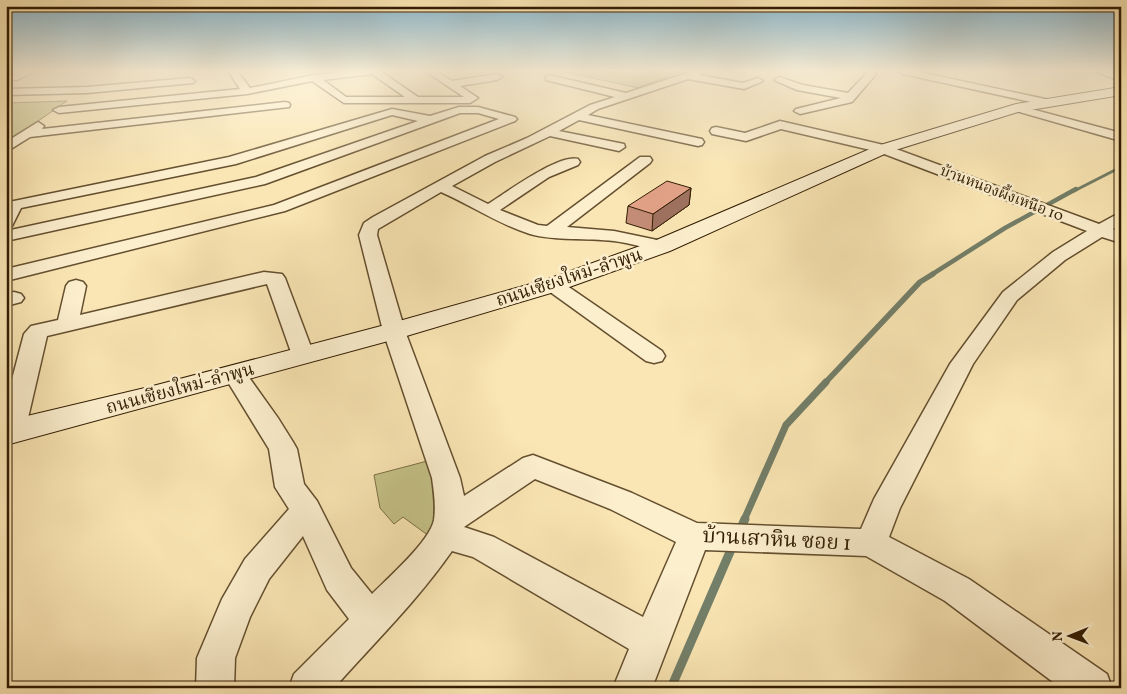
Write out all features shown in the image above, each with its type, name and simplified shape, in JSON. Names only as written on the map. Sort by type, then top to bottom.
[{"type":"main road","name":"ถนนเชียงใหม่-ลำพูน","points":[[9,432],[235,374],[553,285],[662,246],[883,149],[1016,108],[1038,103]]},
{"type":"street","points":[[6,148],[68,103]]},
{"type":"street","points":[[52,115],[146,103]]},
{"type":"street","points":[[308,688],[427,560],[447,528],[450,500],[446,478],[394,331],[368,235],[370,227],[379,220],[490,159],[605,103]]},
{"type":"street","points":[[800,111],[833,103]]},
{"type":"street","points":[[26,134],[285,105]]},
{"type":"street","points":[[1016,108],[1121,137]]},
{"type":"street","points":[[6,236],[260,181],[459,110],[468,109],[510,119],[279,208],[6,275]]},
{"type":"street","points":[[6,222],[15,205],[232,161],[392,112],[432,121]]},
{"type":"street","points":[[578,116],[698,142]]},
{"type":"street","name":"บ้านหนองผึ้งเหนือ 10","points":[[716,131],[746,137],[780,125],[883,149],[981,184],[1121,238]]},
{"type":"street","points":[[549,132],[619,147]]},
{"type":"street","points":[[550,232],[645,160]]},
{"type":"street","points":[[232,161],[260,181],[279,208]]},
{"type":"street","points":[[488,211],[544,174],[574,162]]},
{"type":"street","points":[[441,187],[463,196],[488,211],[535,230],[614,236],[662,246]]},
{"type":"street","points":[[872,543],[885,508],[962,364],[987,326],[1010,296],[1058,256],[1121,217]]},
{"type":"street","points":[[9,432],[35,334],[39,331],[68,323],[264,278],[275,278],[303,355]]},
{"type":"street","points":[[553,285],[654,356]]},
{"type":"street","points":[[68,323],[76,286]]},
{"type":"street","points":[[235,374],[269,424],[283,449],[290,487],[306,510],[339,579],[372,621]]},
{"type":"street","name":"บ้านเสาหิน ซอย 1","points":[[447,528],[533,466],[621,501],[694,536],[872,543],[957,590],[1093,688]]},
{"type":"street","points":[[215,688],[216,658],[234,611],[257,569],[306,510]]},
{"type":"street","points":[[447,528],[652,642]]},
{"type":"street","points":[[632,688],[694,536]]},
{"type":"shaded area","points":[[6,103],[64,103],[15,137],[6,137]]},
{"type":"shaded area","points":[[435,459],[454,502],[429,536],[403,517],[394,524],[380,508],[374,475]]},
{"type":"building","points":[[667,181],[691,188],[653,214],[628,206]]},
{"type":"waterway","points":[[1074,191],[1121,167]]},
{"type":"waterway","points":[[931,275],[1005,228],[1076,189]]},
{"type":"waterway","points":[[825,383],[920,282],[933,274]]},
{"type":"waterway","points":[[744,520],[786,425],[826,382]]},
{"type":"waterway","points":[[740,530],[745,519]]},
{"type":"waterway","points":[[671,688],[733,545]]}]
